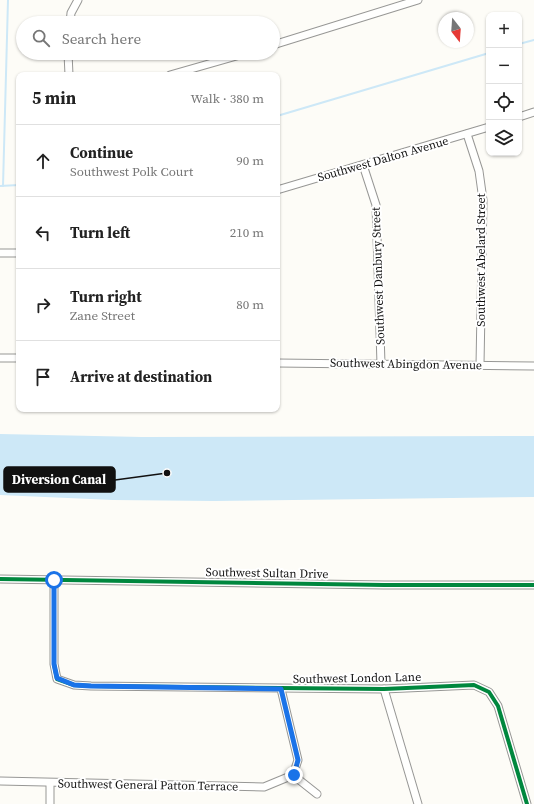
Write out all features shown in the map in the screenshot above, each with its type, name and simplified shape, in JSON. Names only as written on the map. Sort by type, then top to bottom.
[{"type":"street","points":[[71,16],[78,0]]},
{"type":"street","points":[[280,43],[418,0]]},
{"type":"street","points":[[68,60],[69,72]]},
{"type":"street","points":[[180,72],[222,60]]},
{"type":"street","points":[[522,116],[534,112]]},
{"type":"street","name":"Southwest Dalton Avenue","points":[[280,189],[486,128]]},
{"type":"street","name":"Southwest Abelard Street","points":[[467,134],[479,171],[483,200],[480,365]]},
{"type":"street","name":"Southwest Danbury Street","points":[[363,165],[376,205],[381,364]]},
{"type":"street","points":[[0,253],[16,253]]},
{"type":"street","points":[[0,358],[16,358]]},
{"type":"street","name":"Southwest Abingdon Avenue","points":[[280,362],[534,366]]},
{"type":"street","name":"Southwest Sultan Drive","points":[[0,579],[384,585],[534,585]]},
{"type":"street","name":"Southwest London Lane","points":[[54,580],[54,664],[57,678],[74,685],[91,686],[384,689],[474,685],[489,692],[498,706],[527,804]]},
{"type":"street","points":[[281,689],[298,760],[294,775],[317,794]]},
{"type":"street","points":[[384,689],[418,804]]},
{"type":"street","name":"Southwest General Patton Terrace","points":[[0,781],[264,787],[294,775]]},
{"type":"street","points":[[50,783],[50,804]]},
{"type":"water","points":[[0,434],[142,437],[534,436],[534,497],[214,501],[113,500],[0,495]]},
{"type":"waterway","points":[[3,186],[8,0]]},
{"type":"waterway","points":[[522,43],[534,40]]},
{"type":"waterway","points":[[280,115],[486,54]]},
{"type":"waterway","points":[[0,186],[16,185]]},
{"type":"cycle path","points":[[0,579],[384,585],[534,585]]},
{"type":"cycle path","points":[[54,580],[54,664],[57,679],[74,685],[91,686],[384,689],[474,685],[489,692],[498,706],[527,804]]},
{"type":"place","name":"Diversion Canal","points":[[167,473]]},
{"type":"route","points":[[54,580],[54,664],[57,678],[74,685],[91,686],[281,689],[298,760],[294,775]]}]
